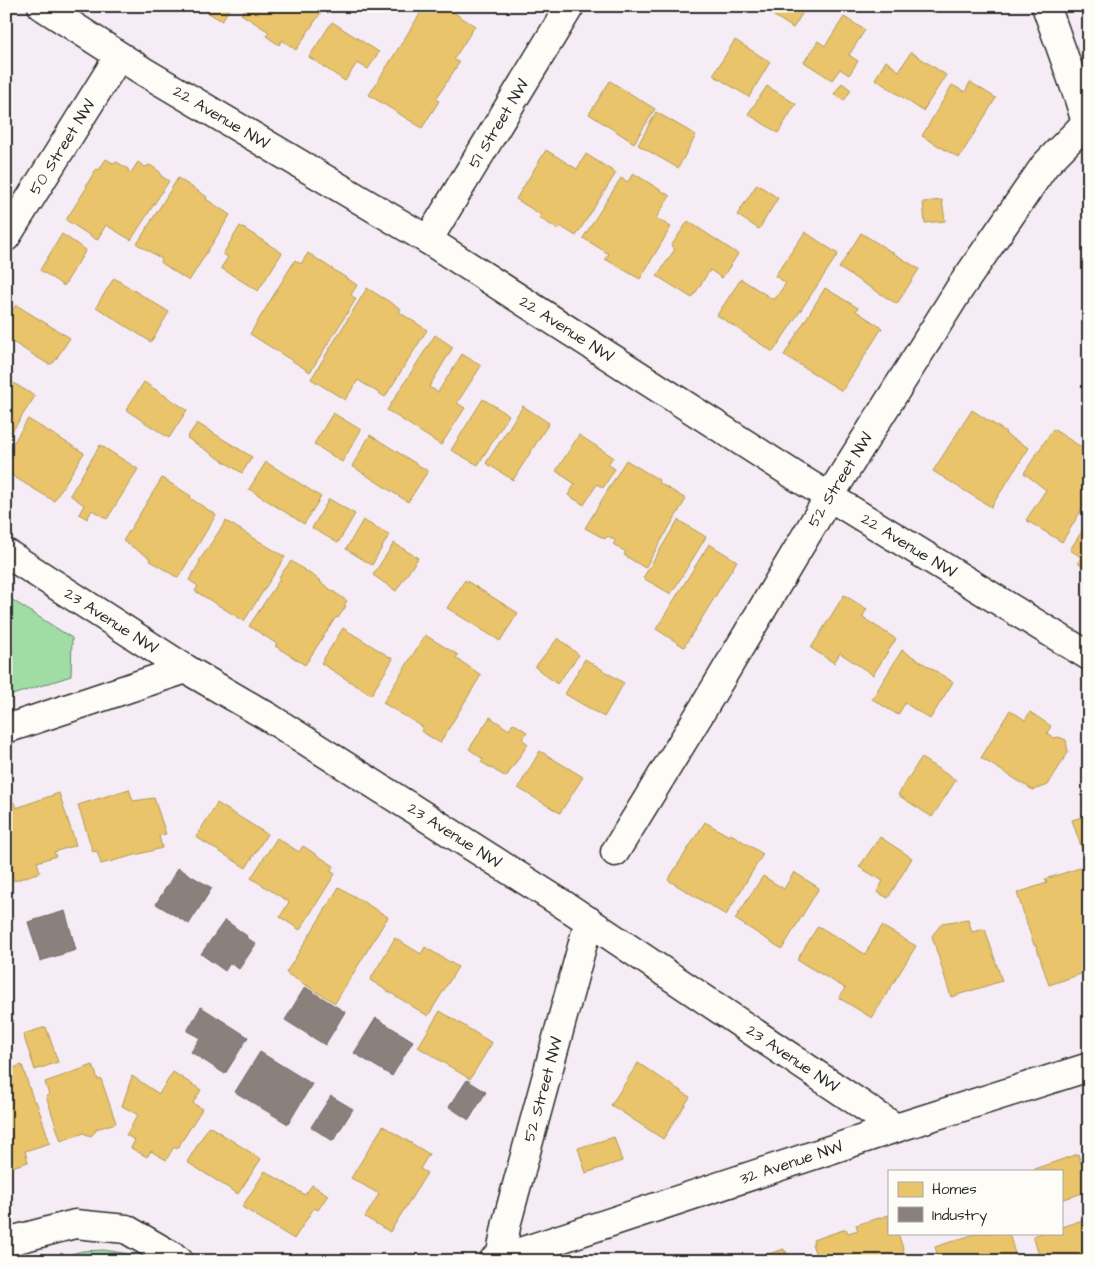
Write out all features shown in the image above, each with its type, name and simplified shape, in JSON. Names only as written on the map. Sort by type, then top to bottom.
[{"type":"street","name":"22 Avenue NW","points":[[42,6],[119,56],[428,240],[830,497],[1089,656]]},
{"type":"street","name":"51 Street NW","points":[[428,240],[570,6]]},
{"type":"street","points":[[1046,6],[1087,128]]},
{"type":"street","name":"50 Street NW","points":[[6,237],[119,56]]},
{"type":"street","name":"52 Street NW","points":[[615,852],[830,497],[960,288],[1045,165],[1087,128]]},
{"type":"street","name":"23 Avenue NW","points":[[6,553],[186,669],[270,718],[589,921],[896,1128]]},
{"type":"street","points":[[6,729],[186,669]]},
{"type":"street","name":"52 Street NW","points":[[496,1260],[589,921]]},
{"type":"street","name":"32 Avenue NW","points":[[496,1260],[896,1128],[1089,1067]]},
{"type":"street","points":[[6,1242],[75,1224],[126,1229],[174,1256],[179,1261]]},
{"type":"green space","points":[[6,596],[72,638],[71,676],[6,697]]},
{"type":"green space","points":[[104,1250],[129,1254],[151,1261],[45,1261],[82,1251]]},
{"type":"building: Homes","points":[[206,6],[231,6],[222,21],[204,10]]},
{"type":"building: Homes","points":[[247,6],[325,6],[296,50],[282,40],[279,45],[266,36],[269,32],[241,14]]},
{"type":"building: Homes","points":[[425,6],[443,6],[475,26],[454,59],[459,63],[436,99],[439,101],[422,128],[369,95]]},
{"type":"building: Homes","points":[[759,6],[807,6],[793,28]]},
{"type":"building: Homes","points":[[844,17],[865,30],[849,55],[858,61],[849,75],[840,69],[832,80],[804,62],[818,41],[825,46]]},
{"type":"building: Homes","points":[[332,22],[379,52],[368,69],[357,63],[345,81],[309,57]]},
{"type":"building: Homes","points":[[735,40],[770,62],[749,97],[713,75]]},
{"type":"building: Homes","points":[[911,52],[946,75],[923,111],[875,79],[886,61],[899,71]]},
{"type":"building: Homes","points":[[610,81],[655,109],[634,143],[589,114]]},
{"type":"building: Homes","points":[[970,82],[996,98],[959,158],[922,136],[952,85],[965,92]]},
{"type":"building: Homes","points":[[842,83],[851,90],[844,101],[834,94]]},
{"type":"building: Homes","points":[[767,86],[796,104],[778,133],[748,114]]},
{"type":"building: Homes","points":[[656,112],[696,135],[678,168],[638,145]]},
{"type":"building: Homes","points":[[546,150],[577,169],[586,154],[616,173],[576,236],[560,226],[558,229],[539,218],[541,215],[516,199]]},
{"type":"building: Homes","points":[[106,159],[113,163],[117,162],[128,169],[130,174],[138,162],[145,167],[150,165],[169,181],[131,240],[106,225],[97,240],[66,220],[96,169],[99,170]]},
{"type":"building: Homes","points":[[633,173],[670,196],[656,218],[671,227],[640,279],[605,259],[609,254],[583,238],[621,178],[628,182]]},
{"type":"building: Homes","points":[[178,178],[230,215],[189,281],[160,262],[162,259],[137,244]]},
{"type":"building: Homes","points":[[757,184],[778,198],[759,229],[737,215]]},
{"type":"building: Homes","points":[[942,200],[945,221],[925,223],[923,202]]},
{"type":"building: Homes","points":[[688,221],[738,254],[722,278],[710,270],[692,298],[657,276],[675,249],[671,246]]},
{"type":"building: Homes","points":[[240,226],[282,253],[258,291],[221,268],[228,257],[223,254]]},
{"type":"building: Homes","points":[[805,232],[838,254],[773,352],[717,315],[741,279],[774,300],[786,283],[775,276]]},
{"type":"building: Homes","points":[[861,233],[919,269],[897,304],[839,268]]},
{"type":"building: Homes","points":[[62,234],[86,250],[64,286],[40,270]]},
{"type":"building: Homes","points":[[308,253],[357,285],[351,295],[356,299],[310,372],[250,334],[295,260],[301,264]]},
{"type":"building: Homes","points":[[114,278],[169,312],[151,342],[96,307]]},
{"type":"building: Homes","points":[[367,288],[401,309],[399,312],[427,330],[385,397],[358,380],[345,400],[311,379]]},
{"type":"building: Homes","points":[[825,288],[858,308],[856,311],[882,328],[842,391],[784,355]]},
{"type":"building: Homes","points":[[16,305],[70,338],[51,364],[48,364],[6,338],[6,320]]},
{"type":"building: Homes","points":[[435,335],[453,347],[429,387],[438,392],[462,354],[481,366],[457,403],[465,408],[441,445],[387,410]]},
{"type":"building: Homes","points":[[6,373],[13,378],[10,381],[35,396],[6,441]]},
{"type":"building: Homes","points":[[144,382],[187,410],[169,438],[126,410]]},
{"type":"building: Homes","points":[[483,399],[509,415],[478,465],[451,450]]},
{"type":"building: Homes","points":[[523,406],[549,423],[513,480],[486,463]]},
{"type":"building: Homes","points":[[972,410],[1006,432],[1005,434],[1029,448],[991,507],[933,471]]},
{"type":"building: Homes","points":[[333,413],[361,430],[342,462],[314,444]]},
{"type":"building: Homes","points":[[28,419],[84,453],[54,501],[6,472],[6,455]]},
{"type":"building: Homes","points":[[197,423],[252,457],[242,473],[187,438]]},
{"type":"building: Homes","points":[[1053,429],[1089,452],[1089,498],[1062,542],[1026,520],[1046,490],[1024,473]]},
{"type":"building: Homes","points":[[370,435],[428,471],[408,502],[352,466]]},
{"type":"building: Homes","points":[[579,435],[613,457],[608,464],[615,469],[603,488],[597,484],[584,505],[568,495],[575,484],[556,471]]},
{"type":"building: Homes","points":[[100,445],[138,469],[107,519],[92,510],[87,519],[79,514],[84,505],[70,495]]},
{"type":"building: Homes","points":[[626,460],[686,499],[645,568],[624,555],[626,552],[613,544],[616,541],[608,536],[605,539],[585,528]]},
{"type":"building: Homes","points":[[266,462],[321,497],[304,524],[249,489]]},
{"type":"building: Homes","points":[[162,478],[191,496],[190,498],[216,515],[178,578],[123,541]]},
{"type":"building: Homes","points":[[329,499],[355,514],[338,543],[312,528]]},
{"type":"building: Homes","points":[[363,520],[389,535],[372,565],[346,549]]},
{"type":"building: Homes","points":[[678,520],[706,537],[671,594],[643,578]]},
{"type":"building: Homes","points":[[1089,520],[1089,570],[1078,563],[1081,557],[1070,550]]},
{"type":"building: Homes","points":[[226,521],[285,557],[244,621],[195,591],[198,586],[189,580],[199,561]]},
{"type":"building: Homes","points":[[394,543],[418,558],[396,591],[373,575]]},
{"type":"building: Homes","points":[[709,544],[737,561],[684,647],[656,629]]},
{"type":"building: Homes","points":[[291,561],[347,601],[344,605],[346,606],[338,618],[336,617],[305,665],[275,646],[277,644],[249,626]]},
{"type":"building: Homes","points":[[465,580],[518,613],[500,641],[447,608]]},
{"type":"building: Homes","points":[[844,595],[867,609],[862,617],[896,639],[873,675],[840,653],[834,663],[811,648]]},
{"type":"building: Homes","points":[[343,628],[393,659],[371,695],[321,663]]},
{"type":"building: Homes","points":[[425,635],[458,655],[456,658],[481,675],[440,743],[421,731],[423,727],[383,703]]},
{"type":"building: Homes","points":[[558,638],[579,655],[557,684],[535,667]]},
{"type":"building: Homes","points":[[902,650],[953,682],[930,719],[905,703],[898,715],[872,699]]},
{"type":"building: Homes","points":[[585,659],[624,683],[604,717],[565,694]]},
{"type":"building: Homes","points":[[1010,710],[1025,720],[1030,712],[1051,726],[1047,733],[1054,738],[1059,737],[1066,740],[1068,752],[1048,785],[1033,790],[981,758]]},
{"type":"building: Homes","points":[[490,717],[509,730],[513,723],[527,732],[522,739],[528,744],[506,777],[481,762],[483,759],[469,749]]},
{"type":"building: Homes","points":[[540,751],[583,777],[560,813],[518,788]]},
{"type":"building: Homes","points":[[921,758],[956,780],[932,817],[898,795]]},
{"type":"building: Homes","points":[[129,789],[133,801],[154,798],[166,834],[159,835],[162,848],[101,864],[97,851],[93,852],[78,805]]},
{"type":"building: Homes","points":[[59,793],[76,845],[54,852],[56,856],[37,862],[40,872],[14,881],[6,858],[6,805],[14,802],[16,808]]},
{"type":"building: Homes","points":[[217,803],[267,834],[246,868],[196,837]]},
{"type":"building: Homes","points":[[1089,815],[1089,860],[1086,861],[1072,820]]},
{"type":"building: Homes","points":[[705,822],[729,836],[731,834],[763,854],[726,915],[668,880]]},
{"type":"building: Homes","points":[[880,837],[912,858],[888,898],[877,892],[883,881],[859,867]]},
{"type":"building: Homes","points":[[277,838],[299,852],[303,846],[334,866],[330,871],[335,874],[300,930],[280,917],[289,902],[251,878]]},
{"type":"building: Homes","points":[[1083,867],[1089,886],[1089,968],[1083,970],[1084,973],[1049,985],[1017,893],[1047,883],[1045,879]]},
{"type":"building: Homes","points":[[794,872],[819,888],[782,949],[735,919],[763,876],[784,889]]},
{"type":"building: Homes","points":[[339,887],[388,917],[335,1003],[286,973]]},
{"type":"building: Homes","points":[[968,919],[972,932],[985,929],[1002,981],[951,997],[932,936],[942,923]]},
{"type":"building: Homes","points":[[818,926],[865,954],[882,926],[916,946],[872,1018],[839,998],[845,988],[797,960]]},
{"type":"building: Homes","points":[[395,938],[421,954],[425,947],[458,967],[428,1016],[370,980]]},
{"type":"building: Homes","points":[[440,1011],[492,1043],[470,1079],[418,1047]]},
{"type":"building: Homes","points":[[46,1027],[58,1062],[35,1070],[23,1034]]},
{"type":"building: Homes","points":[[638,1063],[690,1097],[663,1139],[611,1105]]},
{"type":"building: Homes","points":[[22,1065],[50,1143],[25,1151],[28,1162],[6,1169],[6,1070]]},
{"type":"building: Homes","points":[[93,1065],[98,1080],[101,1079],[116,1123],[96,1129],[91,1136],[84,1133],[61,1141],[46,1096],[49,1095],[45,1082]]},
{"type":"building: Homes","points":[[173,1072],[201,1090],[193,1103],[202,1109],[177,1149],[174,1147],[166,1160],[151,1151],[147,1157],[131,1148],[135,1140],[126,1135],[138,1115],[122,1106],[132,1076],[159,1094]]},
{"type":"building: Homes","points":[[209,1126],[261,1159],[238,1194],[187,1162]]},
{"type":"building: Homes","points":[[383,1126],[429,1154],[420,1169],[427,1173],[390,1232],[365,1217],[379,1194],[351,1178]]},
{"type":"building: Homes","points":[[614,1137],[622,1161],[586,1173],[578,1148]]},
{"type":"building: Homes","points":[[1078,1154],[1089,1191],[1062,1200],[1062,1170],[1034,1169]]},
{"type":"building: Homes","points":[[265,1171],[305,1195],[312,1185],[328,1195],[318,1210],[314,1208],[294,1239],[242,1207]]},
{"type":"building: Homes","points":[[888,1215],[888,1234],[898,1234],[907,1261],[818,1261],[812,1244],[814,1244],[813,1240],[846,1229],[848,1233],[858,1230],[856,1225]]},
{"type":"building: Homes","points":[[1089,1218],[1089,1261],[1041,1261],[1033,1236],[1039,1234],[1062,1234],[1062,1227]]},
{"type":"building: Homes","points":[[975,1234],[1009,1234],[1017,1261],[939,1261],[935,1247]]},
{"type":"building: Homes","points":[[784,1249],[790,1261],[747,1261]]},
{"type":"building: Industry","points":[[178,868],[212,888],[189,924],[156,904]]},
{"type":"building: Industry","points":[[65,911],[76,950],[40,961],[28,922]]},
{"type":"building: Industry","points":[[225,920],[256,944],[239,969],[230,963],[225,971],[201,954]]},
{"type":"building: Industry","points":[[305,987],[345,1012],[325,1045],[285,1020]]},
{"type":"building: Industry","points":[[201,1007],[248,1037],[225,1074],[191,1052],[200,1038],[187,1031]]},
{"type":"building: Industry","points":[[376,1018],[413,1041],[392,1076],[354,1053]]},
{"type":"building: Industry","points":[[260,1052],[312,1084],[288,1124],[235,1092]]},
{"type":"building: Industry","points":[[467,1080],[486,1092],[469,1120],[449,1107]]},
{"type":"building: Industry","points":[[331,1096],[353,1109],[333,1141],[311,1127]]}]
